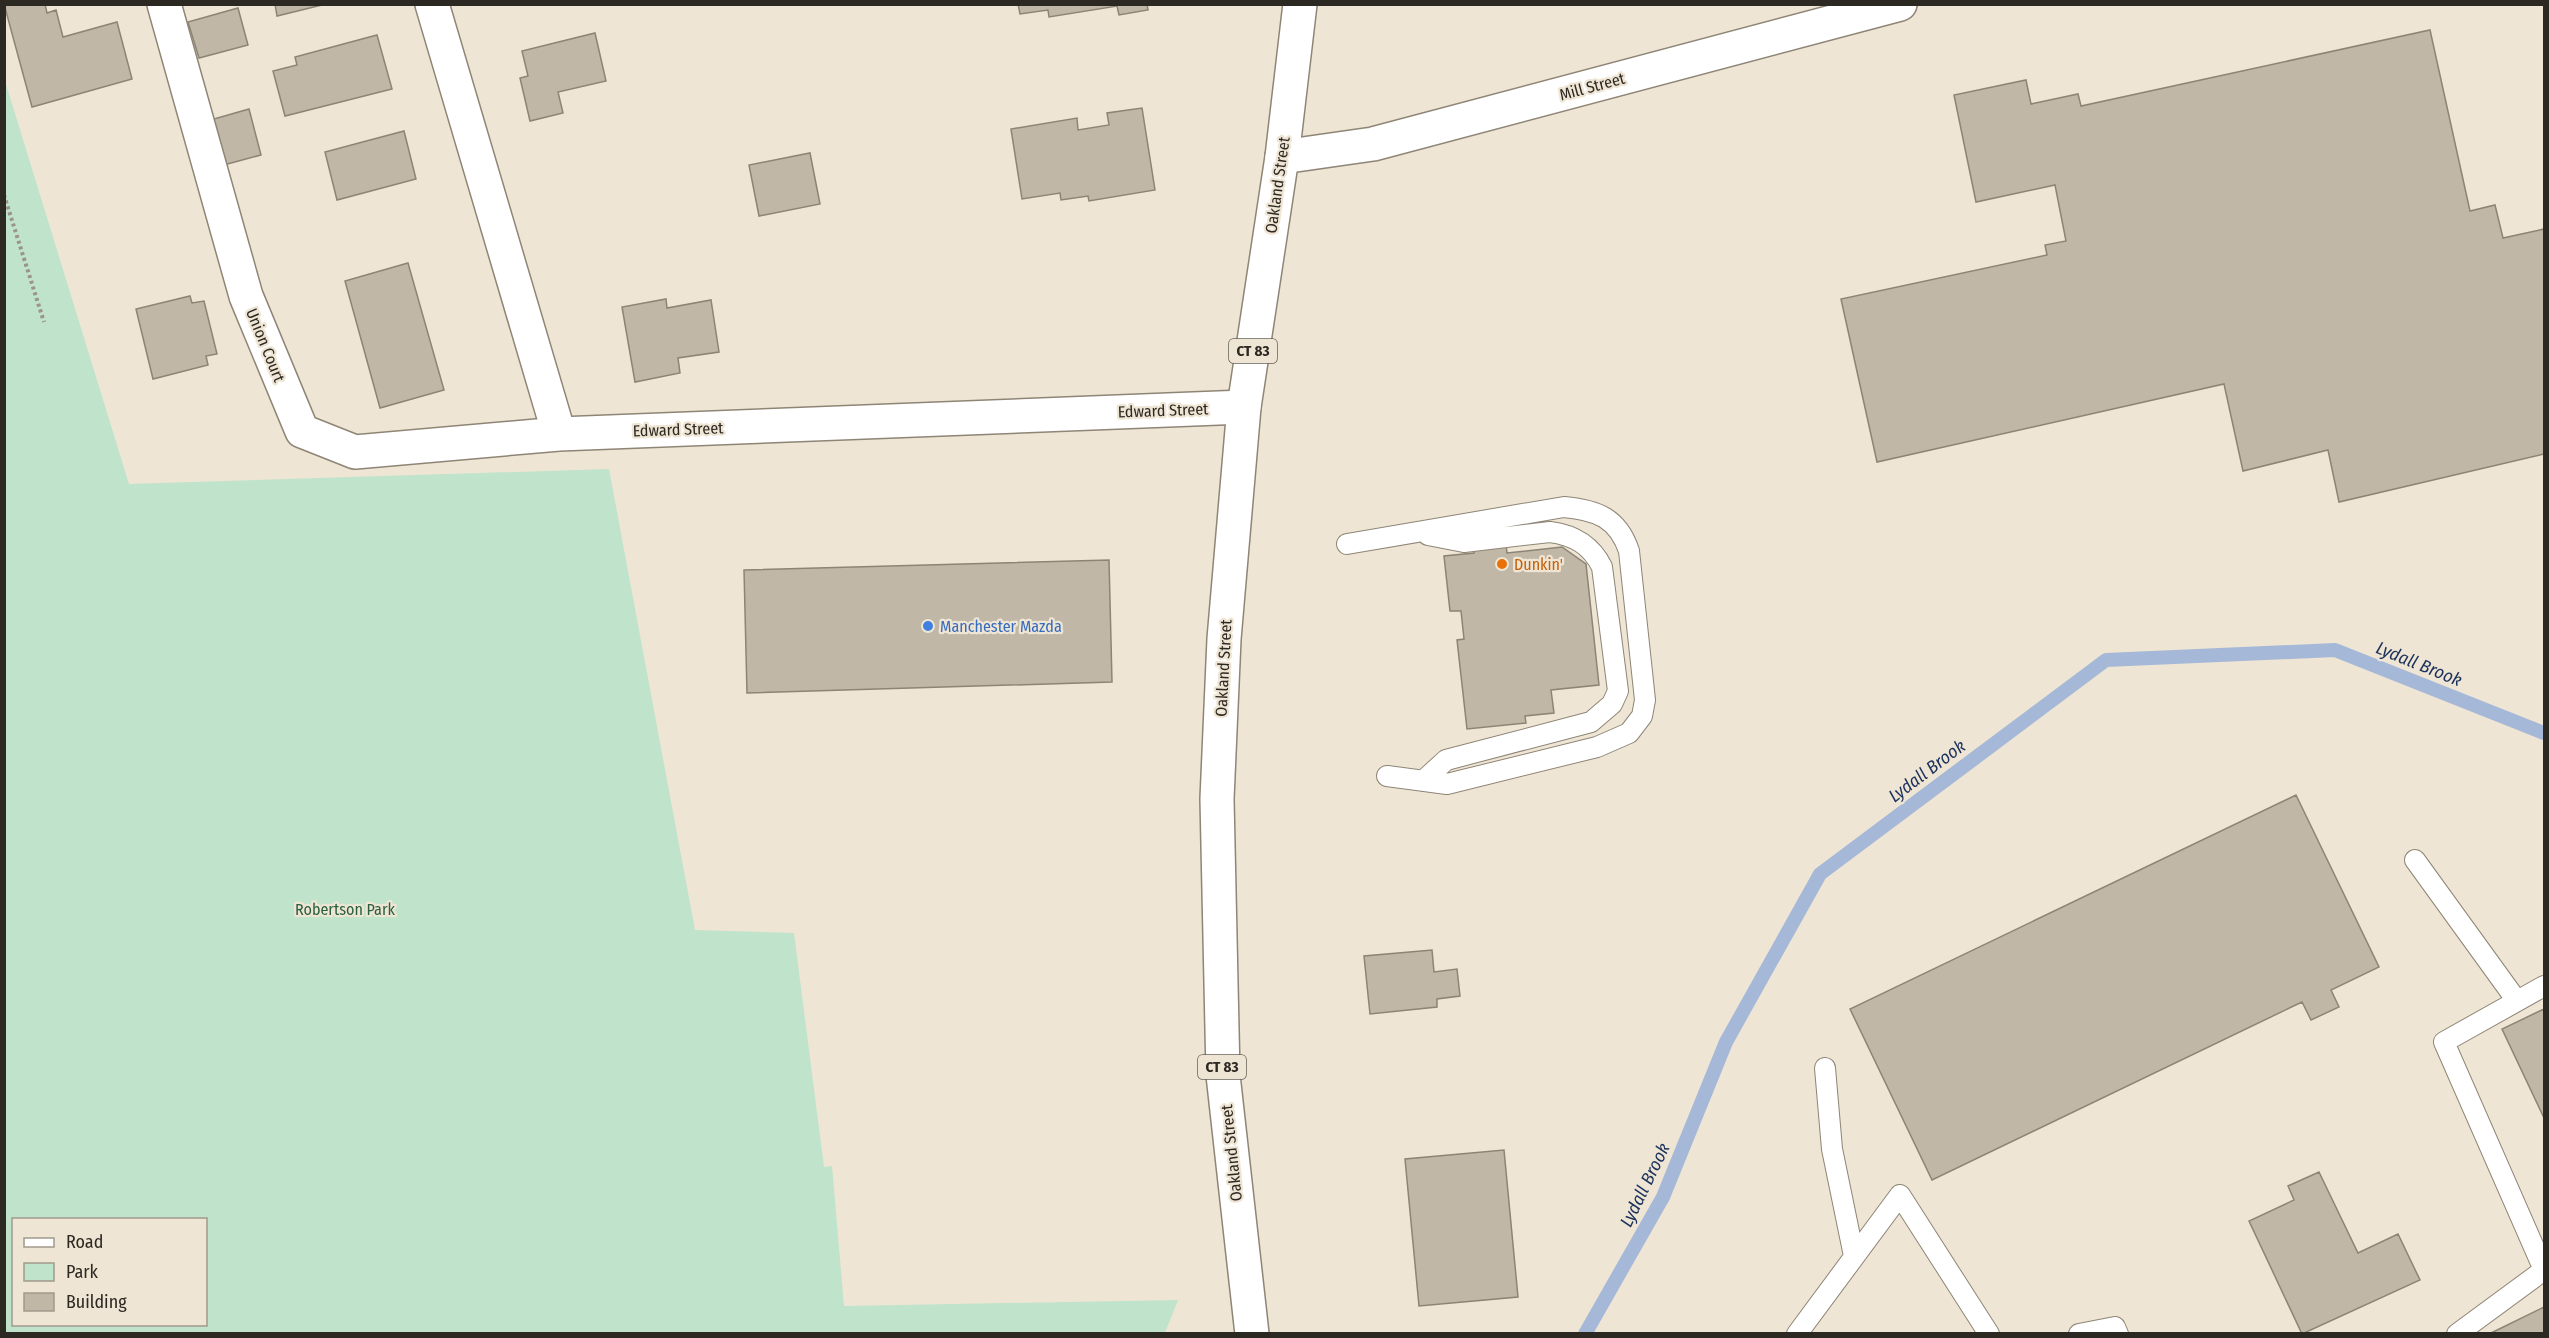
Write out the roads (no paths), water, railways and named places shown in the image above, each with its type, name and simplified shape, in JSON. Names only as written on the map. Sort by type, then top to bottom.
[{"type":"street","name":"Union Court","points":[[164,4],[246,296],[302,431],[355,452],[559,434]]},
{"type":"street","points":[[432,4],[559,434]]},
{"type":"street","name":"Oakland Street","points":[[1251,1334],[1222,1075],[1217,810],[1224,639],[1244,407],[1282,157],[1300,4]]},
{"type":"street","name":"Mill Street","points":[[1282,157],[1373,144],[1900,4]]},
{"type":"street","name":"Edward Street","points":[[559,434],[1244,407]]},
{"type":"lane","points":[[1347,544],[1564,507],[1585,509],[1610,520],[1624,535],[1629,551],[1645,700],[1642,716],[1629,733],[1597,747],[1447,784],[1388,776]]},
{"type":"lane","points":[[1416,532],[1464,542],[1550,532],[1564,534],[1582,542],[1594,552],[1602,567],[1618,691],[1612,704],[1591,722],[1446,760],[1423,781]]},
{"type":"lane","points":[[2415,860],[2517,1001]]},
{"type":"lane","points":[[2457,1334],[2544,1270],[2444,1042],[2544,986]]},
{"type":"lane","points":[[1825,1068],[1832,1149],[1854,1256]]},
{"type":"lane","points":[[1797,1334],[1900,1195],[1989,1334]]},
{"type":"lane","points":[[2079,1334],[2115,1327],[2118,1334]]},
{"type":"waterway","name":"Lydall Brook","points":[[1585,1334],[1663,1197],[1726,1042],[1820,874],[2106,660],[2335,650],[2544,733]]},
{"type":"place","name":"Dunkin'","points":[[1502,564]]},
{"type":"place","name":"Manchester Mazda","points":[[928,626]]},
{"type":"park label","name":"Robertson Park","points":[[345,909]]}]
